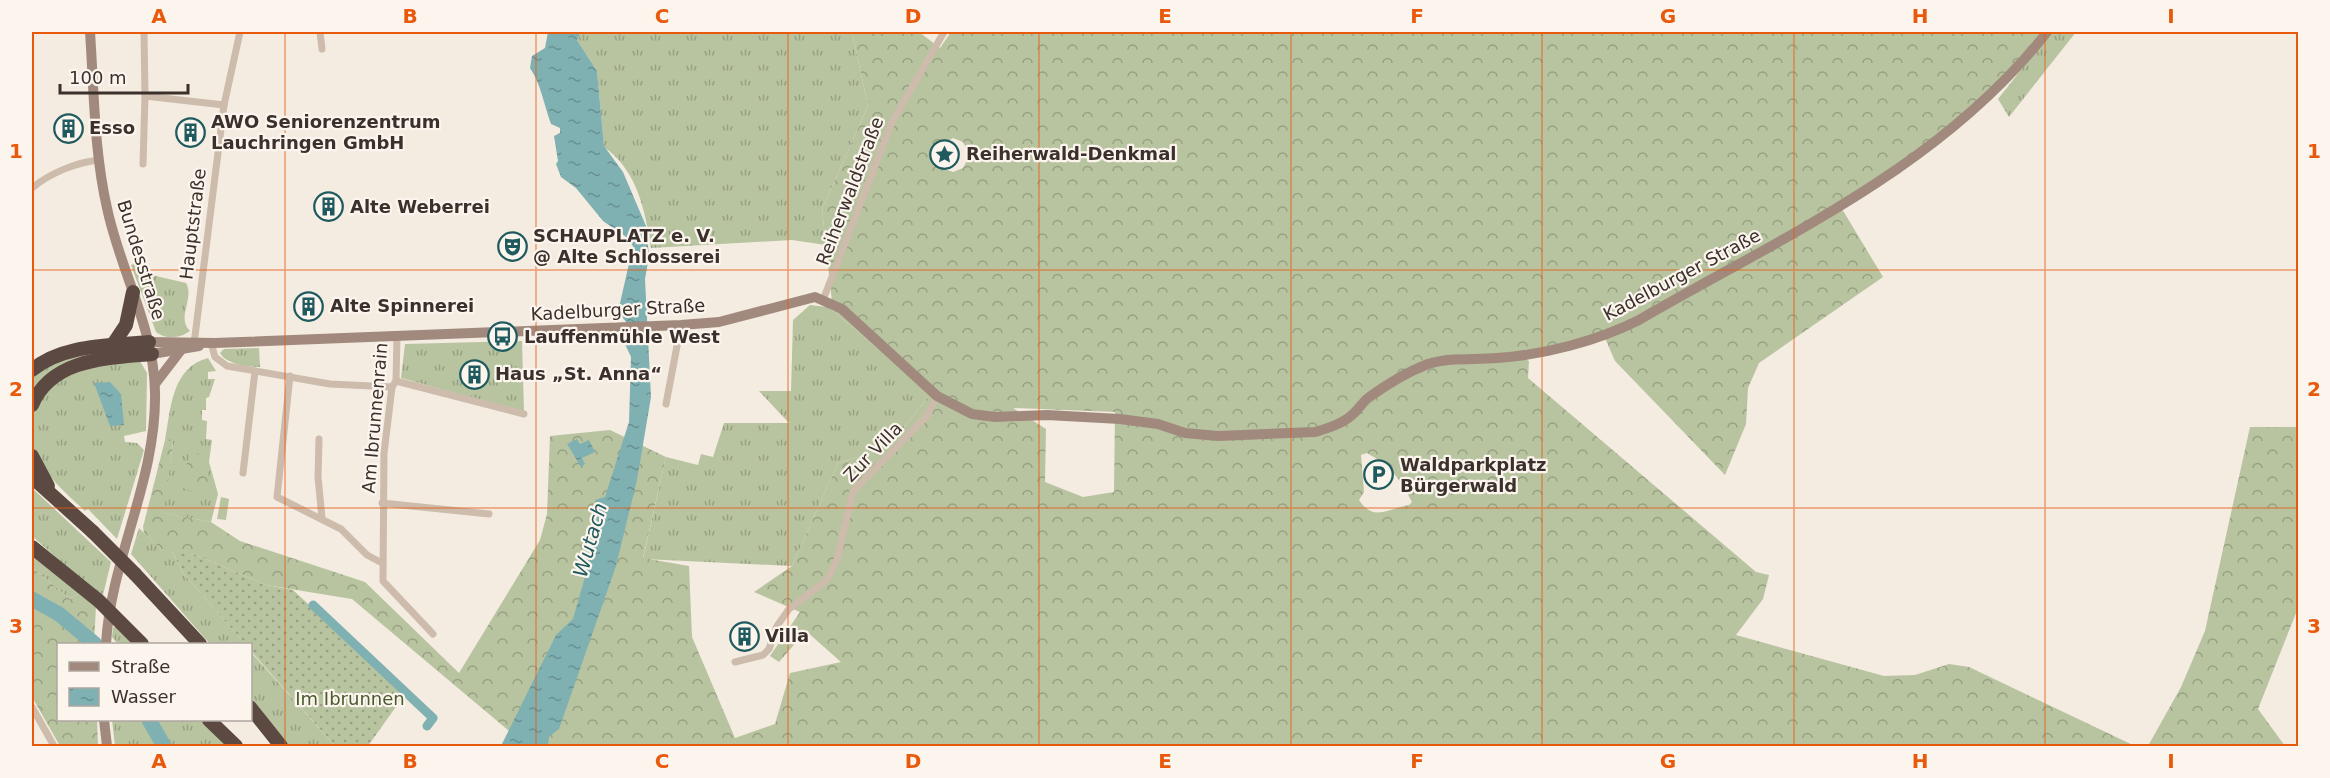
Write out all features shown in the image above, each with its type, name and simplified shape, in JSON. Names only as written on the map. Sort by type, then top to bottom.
[{"type":"highway","points":[[112,346],[126,325],[133,292]]},
{"type":"highway","points":[[32,370],[57,355],[112,346],[150,348]]},
{"type":"highway","points":[[32,405],[44,385],[69,368],[150,348]]},
{"type":"highway","points":[[32,456],[53,496]]},
{"type":"highway","points":[[32,477],[93,532],[155,594],[198,643]]},
{"type":"highway","points":[[32,547],[108,611],[139,643]]},
{"type":"highway","points":[[252,710],[281,747]]},
{"type":"highway","points":[[210,721],[236,747]]},
{"type":"highway","points":[[218,721],[243,747]]},
{"type":"main road","name":"Bundesstraße","points":[[90,32],[106,207],[150,348],[155,384],[151,453],[108,611],[106,640]]},
{"type":"main road","name":"Kadelburger Straße","points":[[150,348],[211,343],[681,325],[719,322],[815,297],[842,309],[937,396],[972,414],[995,417],[1047,415],[1120,419],[1158,424],[1185,433],[1218,436],[1305,432],[1330,428],[1351,416],[1365,400],[1382,388],[1428,364],[1444,360],[1498,358],[1536,353],[1623,328],[1824,218],[1877,183],[1982,102],[2003,83],[2047,32]]},
{"type":"main road","name":"Kadelburger Straße","points":[[150,348],[181,350],[194,344]]},
{"type":"main road","points":[[155,384],[181,350]]},
{"type":"main road","points":[[104,721],[107,747]]},
{"type":"street","points":[[143,164],[144,32]]},
{"type":"street","name":"Hauptstraße","points":[[194,344],[224,105],[240,32]]},
{"type":"street","points":[[320,32],[322,50]]},
{"type":"street","name":"Reiherwaldstraße","points":[[823,300],[892,122],[913,82],[944,32]]},
{"type":"street","points":[[145,96],[224,105]]},
{"type":"street","points":[[32,188],[53,175],[89,161],[100,160]]},
{"type":"street","points":[[666,404],[681,325]]},
{"type":"street","name":"Am Ibrunnenrain","points":[[397,336],[394,384],[384,453],[383,581],[433,634]]},
{"type":"street","points":[[211,343],[212,351],[220,362],[255,371],[330,384],[394,384],[524,414]]},
{"type":"street","points":[[243,473],[255,371]]},
{"type":"street","points":[[291,376],[277,497],[340,529],[367,555],[382,563]]},
{"type":"street","name":"Zur Villa","points":[[735,662],[763,655],[769,649],[777,626],[789,609],[827,580],[837,560],[853,491],[927,416],[937,396]]},
{"type":"street","points":[[319,439],[318,477],[322,518]]},
{"type":"street","name":"Am Ibrunnenrain","points":[[382,503],[489,514]]},
{"type":"street","points":[[32,707],[54,747]]},
{"type":"green space","points":[[581,32],[852,32],[868,106],[822,209],[826,245],[792,240],[651,248],[646,219],[632,179],[615,156],[604,147],[597,71],[577,40]]},
{"type":"green space","points":[[852,32],[919,32],[940,48],[951,32],[2041,32],[1984,95],[1903,160],[1839,204],[1883,277],[1759,363],[1748,388],[1746,424],[1725,475],[1615,361],[1605,338],[1526,359],[1529,361],[1528,378],[1756,572],[1769,575],[1763,599],[1736,635],[1884,676],[1915,675],[1949,664],[1969,667],[2135,746],[527,746],[352,599],[266,585],[196,555],[163,551],[144,533],[143,527],[165,440],[173,442],[164,513],[211,522],[240,541],[365,582],[459,673],[540,540],[547,514],[550,436],[610,430],[666,457],[643,558],[689,566],[692,637],[735,738],[775,724],[790,673],[841,662],[806,631],[779,662],[770,656],[800,612],[754,592],[792,566],[838,463],[888,448],[931,393],[833,311],[822,209],[868,106]],"holes":[[[953,138],[963,142],[970,155],[963,168],[953,172],[942,168],[937,158],[939,147]],[[1013,408],[1115,412],[1114,492],[1083,497],[1045,482],[1046,429]],[[1367,453],[1388,468],[1399,479],[1412,502],[1409,505],[1381,512],[1370,511],[1364,507],[1359,500],[1364,492],[1361,455]]]},
{"type":"green space","points":[[2051,32],[2076,32],[2009,117],[1998,99]]},
{"type":"green space","points":[[135,264],[156,276],[186,283],[188,295],[185,320],[190,331],[173,337],[156,332],[131,265]]},
{"type":"green space","points":[[810,305],[827,307],[833,311],[931,393],[888,448],[838,463],[792,566],[643,559],[666,457],[698,465],[701,454],[713,457],[724,423],[789,423],[759,391],[791,391],[793,320]]},
{"type":"green space","points":[[522,341],[524,412],[401,378],[405,344]]},
{"type":"green space","points":[[130,348],[85,357],[32,395],[32,375],[57,359]]},
{"type":"green space","points":[[259,348],[260,367],[232,362],[220,353],[224,349]]},
{"type":"green space","points":[[208,358],[216,371],[208,372],[208,379],[215,379],[209,397],[206,398],[206,410],[202,410],[202,420],[207,421],[206,439],[212,440],[209,462],[218,494],[211,522],[163,513],[173,443],[165,440],[171,403],[180,380],[187,371],[196,363]]},
{"type":"green space","points":[[140,361],[147,373],[146,431],[124,436],[125,442],[137,443],[144,450],[117,539],[88,509],[85,511],[64,491],[44,469],[31,436],[32,422],[35,409],[42,397],[63,377],[90,365]]},
{"type":"green space","points":[[2250,427],[2298,427],[2298,608],[2258,709],[2285,746],[2148,746],[2181,687],[2205,631]]},
{"type":"green space","points":[[191,453],[203,454],[210,481],[203,496],[178,486]]},
{"type":"green space","points":[[32,488],[111,562],[103,595],[93,590],[32,536]]},
{"type":"green space","points":[[221,497],[229,499],[226,520],[217,519]]},
{"type":"green space","points":[[139,528],[163,551],[172,551],[183,573],[244,643],[209,643],[131,554]]},
{"type":"green space","name":"Im Ibrunnen","points":[[172,551],[196,555],[266,585],[293,590],[405,694],[368,746],[335,746],[252,652],[252,643],[244,643],[183,573]]},
{"type":"green space","points":[[32,553],[81,592],[70,599],[32,567]]},
{"type":"green space","points":[[32,567],[70,599],[81,592],[96,606],[94,643],[57,643],[57,721],[97,721],[98,746],[60,746],[32,697]]},
{"type":"green space","points":[[116,626],[133,643],[117,643],[112,637],[113,628]]},
{"type":"green space","points":[[252,653],[335,746],[289,746],[252,698]]},
{"type":"green space","points":[[112,721],[202,721],[228,746],[115,746]]},
{"type":"water","points":[[548,32],[581,32],[577,40],[597,71],[604,146],[623,172],[646,226],[649,256],[645,279],[651,397],[637,480],[616,566],[559,729],[549,737],[548,746],[501,746],[556,635],[573,619],[598,531],[595,500],[605,497],[629,422],[631,357],[625,344],[627,323],[618,312],[633,246],[625,236],[603,221],[576,188],[561,177],[556,164],[558,161],[554,136],[560,133],[560,128],[551,124],[540,88],[530,68],[532,56],[545,48]]},
{"type":"water","points":[[110,382],[121,394],[124,425],[110,426],[94,383]]},
{"type":"water","points":[[577,439],[580,444],[589,440],[595,452],[582,458],[585,464],[581,467],[567,444]]},
{"type":"waterway","points":[[32,599],[59,614],[94,643]]},
{"type":"waterway","points":[[313,605],[433,718],[427,726]]},
{"type":"waterway","points":[[150,721],[164,746]]},
{"type":"place","name":"Esso","points":[[68,128]]},
{"type":"place","name":"AWO Seniorenzentrum Lauchringen GmbH","points":[[190,132]]},
{"type":"place","name":"Reiherwald-Denkmal","points":[[945,154]]},
{"type":"place","name":"Alte Weberrei","points":[[329,207]]},
{"type":"place","name":"SCHAUPLATZ e. V. @ Alte Schlosserei","points":[[512,246]]},
{"type":"place","name":"Alte Spinnerei","points":[[309,306]]},
{"type":"place","name":"Lauffenmühle West","points":[[503,337]]},
{"type":"place","name":"Haus „St. Anna“","points":[[474,374]]},
{"type":"place","name":"Waldparkplatz Bürgerwald","points":[[1379,475]]},
{"type":"place","name":"Villa","points":[[744,636]]},
{"type":"water label","name":"Wutach","points":[[590,540]]}]
